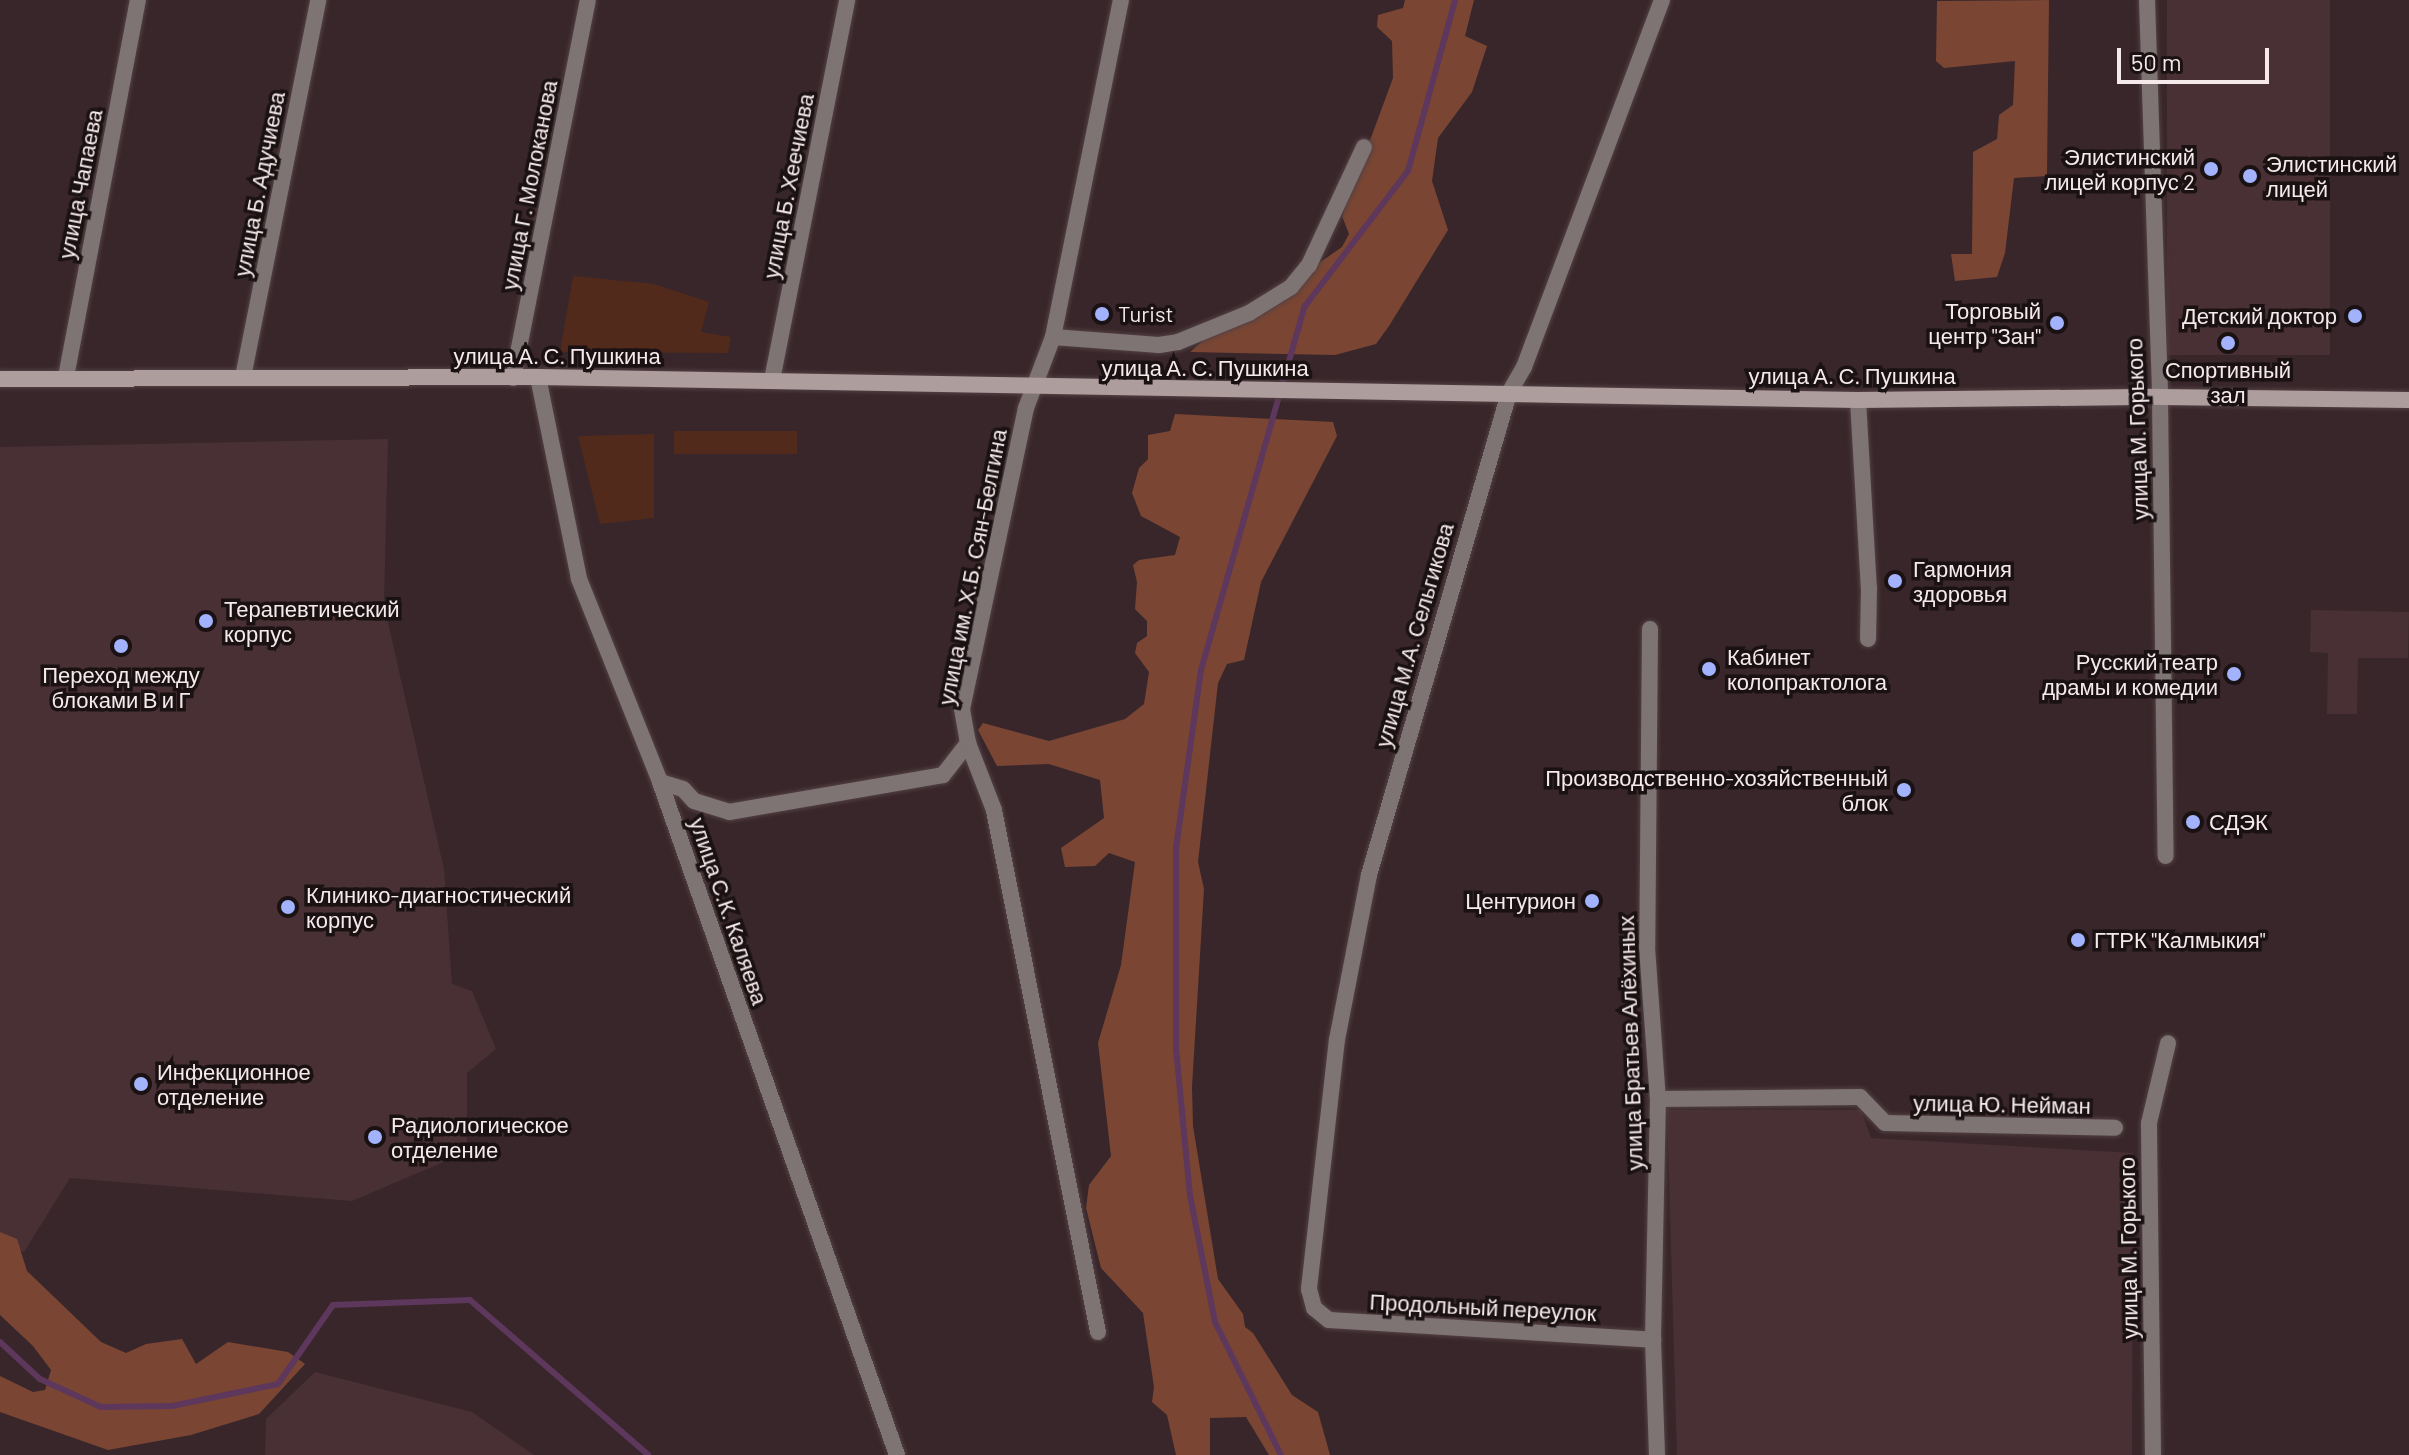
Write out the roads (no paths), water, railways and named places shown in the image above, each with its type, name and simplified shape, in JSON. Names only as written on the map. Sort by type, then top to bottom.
[{"type":"main road","name":"улица А. С. Пушкина","points":[[0,379],[538,377],[772,380],[1032,389],[1400,391],[1858,400],[2160,397],[2409,400]]},
{"type":"street","name":"улица Чапаева","points":[[66,377],[138,0]]},
{"type":"street","name":"улица Б. Адучиева","points":[[243,377],[318,0]]},
{"type":"street","name":"улица Г. Молоканова","points":[[513,378],[588,0]]},
{"type":"street","name":"улица Б. Хеечиева","points":[[772,380],[847,0]]},
{"type":"street","name":"улица им. Х.Б. Сян-Белгина","points":[[1098,1332],[994,810],[968,743],[962,709],[1032,389],[1053,337],[1121,0]]},
{"type":"street","name":"улица М.А. Сельгикова","points":[[1314,1308],[1309,1289],[1337,1039],[1369,875],[1509,393],[1524,367],[1662,0]]},
{"type":"street","name":"улица М. Горького","points":[[2147,0],[2160,397],[2166,856]]},
{"type":"street","points":[[1053,337],[1159,345],[1178,342],[1249,313],[1291,287],[1309,265],[1364,147]]},
{"type":"street","name":"улица С.К. Каляева","points":[[538,377],[579,579],[660,782],[897,1455]]},
{"type":"street","points":[[1858,400],[1869,588],[1868,639]]},
{"type":"street","name":"улица Братьев Алёхиных","points":[[1650,629],[1647,947],[1658,1099],[1653,1340],[1657,1455]]},
{"type":"street","points":[[660,782],[683,789],[694,801],[729,812],[943,775],[968,743]]},
{"type":"street","name":"улица М. Горького","points":[[2153,1455],[2149,1123],[2168,1043]]},
{"type":"street","name":"улица Ю. Нейман","points":[[1658,1099],[1860,1097],[1885,1123],[2115,1128]]},
{"type":"street","name":"Продольный переулок","points":[[1314,1308],[1329,1320],[1653,1340]]},
{"type":"waterway","points":[[1281,1455],[1215,1322],[1190,1196],[1176,1047],[1176,848],[1201,670],[1305,306],[1408,171],[1455,0]]},
{"type":"waterway","points":[[0,1342],[40,1379],[101,1407],[172,1406],[278,1384],[333,1305],[470,1300],[648,1455]]},
{"type":"place","name":"Элистинский лицей корпус 2","points":[[2211,169]]},
{"type":"place","name":"Элистинский лицей","points":[[2250,176]]},
{"type":"place","name":"Turist","points":[[1102,314]]},
{"type":"place","name":"Детский доктор","points":[[2355,316]]},
{"type":"place","name":"Торговый центр \"Зан\"","points":[[2057,323]]},
{"type":"place","name":"Спортивный зал","points":[[2228,343]]},
{"type":"place","name":"Гармония здоровья","points":[[1895,581]]},
{"type":"place","name":"Терапевтический корпус","points":[[206,621]]},
{"type":"place","name":"Переход между блоками В и Г","points":[[121,646]]},
{"type":"place","name":"Кабинет колопрактолога","points":[[1709,669]]},
{"type":"place","name":"Русский театр драмы и комедии","points":[[2234,674]]},
{"type":"place","name":"Производственно-хозяйственный блок","points":[[1904,790]]},
{"type":"place","name":"СДЭК","points":[[2193,822]]},
{"type":"place","name":"Центурион","points":[[1592,901]]},
{"type":"place","name":"Клинико-диагностический корпус","points":[[288,907]]},
{"type":"place","name":"ГТРК \"Калмыкия\"","points":[[2078,940]]},
{"type":"place","name":"Инфекционное отделение","points":[[141,1084]]},
{"type":"place","name":"Радиологическое отделение","points":[[375,1137]]}]
